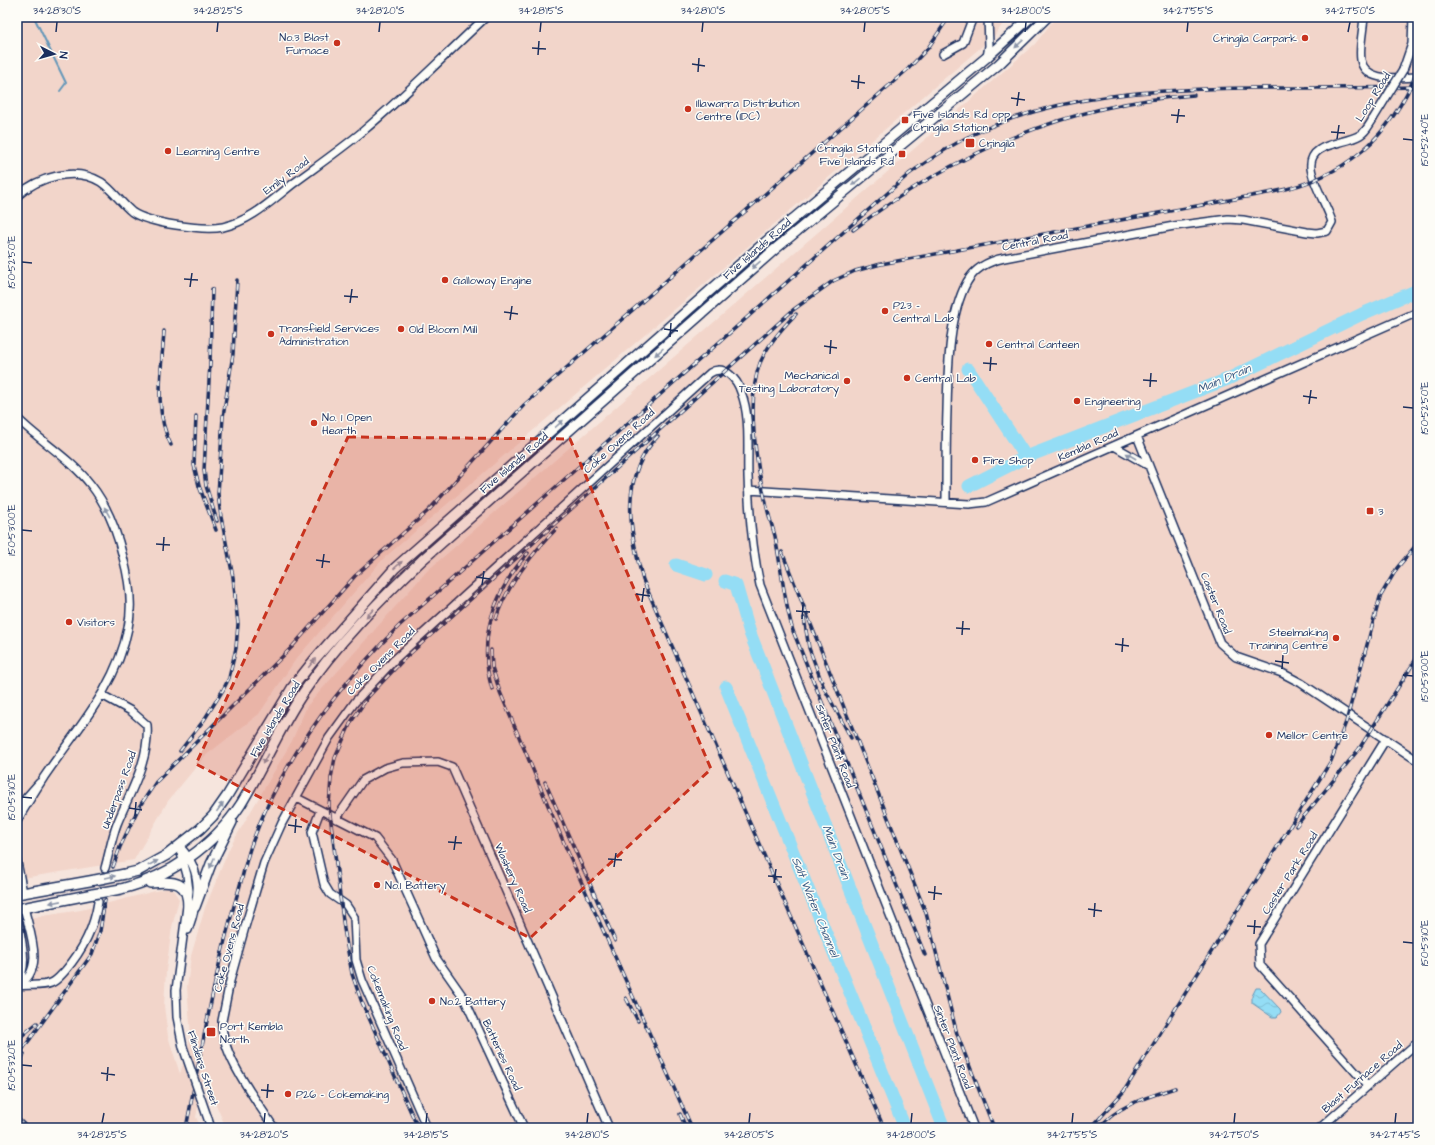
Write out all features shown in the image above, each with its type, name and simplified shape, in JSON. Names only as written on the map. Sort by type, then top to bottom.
[{"type":"main road","name":"Five Islands Road","points":[[20,893],[125,874],[150,865],[179,846],[204,826],[217,812],[292,688],[395,568],[762,245],[987,57],[1032,17]]},
{"type":"main road","name":"Five Islands Road","points":[[20,908],[95,898],[142,883],[164,873],[186,860],[226,824],[241,803],[283,724],[303,693],[347,638],[396,584],[762,260],[999,64],[1047,17]]},
{"type":"main road","points":[[191,909],[241,803]]},
{"type":"main road","points":[[142,883],[167,881],[181,885],[187,893],[191,909]]},
{"type":"street","name":"Emily Road","points":[[17,196],[28,187],[42,180],[65,175],[89,178],[101,182],[132,212],[146,219],[167,224],[211,228],[222,227],[247,219],[362,132],[486,17]]},
{"type":"street","points":[[943,54],[963,43],[973,17]]},
{"type":"street","points":[[987,57],[989,46],[988,17]]},
{"type":"street","points":[[1364,17],[1361,60],[1366,71],[1378,77],[1418,77]]},
{"type":"street","name":"Loop Road","points":[[1332,225],[1331,218],[1312,172],[1312,158],[1321,148],[1360,135],[1373,119],[1403,70],[1412,44],[1413,17]]},
{"type":"street","name":"Central Road","points":[[946,502],[945,438],[948,356],[963,292],[968,281],[980,268],[995,260],[1004,258],[1174,226],[1228,219],[1318,233],[1327,231],[1332,225]]},
{"type":"street","name":"Kembla Road","points":[[748,490],[969,504],[986,502],[1418,312]]},
{"type":"street","name":"Sinter Plant Road","points":[[717,370],[724,371],[733,377],[743,396],[747,424],[748,490],[752,549],[760,585],[974,1128]]},
{"type":"street","name":"Coke Ovens Road","points":[[274,1128],[226,1048],[222,1030],[222,1021],[234,965],[264,863],[282,823],[329,738],[355,702],[394,660],[710,373],[717,370]]},
{"type":"street","points":[[17,418],[66,458],[92,486],[111,520],[121,548],[129,579],[129,627],[122,654],[102,695],[43,778],[17,820]]},
{"type":"street","name":"Caster Road","points":[[1137,436],[1220,644],[1236,657],[1282,673],[1301,683],[1418,761]]},
{"type":"street","points":[[1114,446],[1149,466]]},
{"type":"street","name":"Underpass Road","points":[[102,695],[131,711],[147,725],[148,736],[146,750],[131,794],[117,825],[105,868]]},
{"type":"street","name":"Caster Park Road","points":[[1368,1086],[1260,965],[1259,944],[1386,739]]},
{"type":"street","name":"Washery Road","points":[[336,819],[363,780],[385,768],[403,763],[438,762],[446,763],[452,767],[610,1128]]},
{"type":"street","points":[[17,808],[43,778]]},
{"type":"street","name":"Batteries Road","points":[[297,798],[375,838],[392,860],[436,958],[464,998],[524,1128]]},
{"type":"street","name":"Cokemaking Road","points":[[320,811],[312,832],[324,884],[330,894],[346,905],[354,917],[356,960],[362,980],[427,1128]]},
{"type":"street","points":[[179,846],[186,860]]},
{"type":"street","name":"Flinders Street","points":[[186,860],[191,909],[183,943],[176,990],[177,1017],[182,1047],[211,1128]]},
{"type":"street","points":[[17,862],[20,893]]},
{"type":"street","points":[[17,985],[49,984],[58,978],[77,955],[88,938],[94,922],[95,898]]},
{"type":"street","points":[[17,985],[28,977],[34,963],[34,953],[20,908]]},
{"type":"street","points":[[17,915],[24,965],[23,972],[17,985]]},
{"type":"street","name":"Blast Furnace Road","points":[[1320,1128],[1417,1045]]},
{"type":"street","points":[[17,1122],[23,1128]]},
{"type":"highlighted area","points":[[348,437],[570,439],[711,769],[530,938],[196,764]]},
{"type":"shaded area","points":[[17,17],[1008,17],[994,36],[383,559],[296,659],[259,714],[205,756],[168,801],[134,860],[17,879]]},
{"type":"shaded area","points":[[1056,17],[1418,17],[1418,1128],[226,1128],[204,1077],[196,1117],[201,1128],[17,1128],[17,920],[81,910],[171,887],[179,899],[172,927],[166,971],[164,1006],[168,1036],[180,1074],[191,1036],[187,987],[191,956],[205,908],[230,847],[292,741],[307,706],[427,571],[1035,44]]},
{"type":"water","points":[[1256,988],[1260,988],[1280,1009],[1281,1012],[1277,1017],[1272,1017],[1252,1003],[1252,996]]},
{"type":"waterway","points":[[34,17],[66,83],[60,91]]},
{"type":"waterway","name":"Main Drain","points":[[969,486],[1026,457],[1228,379],[1362,314],[1418,290]]},
{"type":"waterway","name":"Main Drain","points":[[968,369],[1026,457]]},
{"type":"waterway","name":"Main Drain","points":[[676,565],[706,575]]},
{"type":"waterway","name":"Main Drain","points":[[725,581],[736,585],[750,633],[944,1128]]},
{"type":"waterway","name":"Salt Water Channel","points":[[726,687],[905,1128]]},
{"type":"tunnel","points":[[99,897],[105,868]]},
{"type":"railway","points":[[113,867],[120,847],[139,807],[156,782],[291,648],[355,576],[429,510],[524,405],[908,69],[928,48],[949,17]]},
{"type":"railway","points":[[418,1128],[361,1000],[352,974],[344,929],[329,806],[331,778],[335,758],[351,722],[368,697],[404,659],[793,310],[833,281],[855,271],[881,264],[1273,192],[1299,185],[1322,176],[1343,165],[1362,151],[1379,134],[1394,115],[1407,93],[1418,69]]},
{"type":"railway","points":[[186,1128],[222,950],[250,849],[264,812],[279,782],[314,726],[334,699],[377,648],[400,625],[909,174],[941,152],[974,134],[1007,120],[1076,102],[1147,92],[1183,90],[1418,87]]},
{"type":"railway","points":[[853,230],[930,178],[971,156],[1014,137],[1057,121],[1102,109],[1148,100],[1194,95]]},
{"type":"railway","points":[[180,751],[204,720],[223,690],[229,678],[236,648],[238,624],[233,577],[218,494],[223,417],[233,354],[237,280]]},
{"type":"railway","points":[[212,289],[210,363],[204,470],[206,486],[217,521]]},
{"type":"railway","points":[[796,314],[767,349],[760,363],[756,378],[753,414],[754,433],[762,488],[775,536],[793,631],[925,955]]},
{"type":"railway","points":[[164,331],[160,403],[165,431],[171,445]]},
{"type":"railway","points":[[196,416],[194,465],[199,486],[216,530]]},
{"type":"railway","points":[[658,436],[646,452],[637,469],[632,486],[631,523],[643,580],[884,1128]]},
{"type":"railway","points":[[496,619],[506,595],[521,570],[557,528]]},
{"type":"railway","points":[[1091,1128],[1124,1091],[1331,761],[1346,722],[1380,597],[1397,568],[1418,543]]},
{"type":"railway","points":[[782,552],[926,913],[957,1034],[994,1128]]},
{"type":"railway","points":[[492,689],[488,670],[487,652],[488,634],[492,616],[506,583],[528,553]]},
{"type":"railway","points":[[804,618],[809,648],[824,688],[851,738]]},
{"type":"railway","points":[[491,650],[492,667],[500,692],[567,850],[692,1128]]},
{"type":"railway","points":[[1296,826],[1359,749],[1418,656]]},
{"type":"railway","points":[[545,782],[615,941]]},
{"type":"railway","points":[[17,1057],[92,954],[100,931],[105,900]]},
{"type":"railway","points":[[626,998],[638,1021]]},
{"type":"railway","points":[[17,1040],[37,1023]]},
{"type":"railway","points":[[17,1067],[24,1054]]},
{"type":"railway","points":[[1099,1128],[1115,1113],[1124,1108],[1175,1088]]},
{"type":"railway","points":[[680,1114],[686,1128]]},
{"type":"place","name":"Cringila Carpark","points":[[1305,38]]},
{"type":"place","name":"No.3 Blast Furnace","points":[[337,43]]},
{"type":"place","name":"Illawarra Distribution Centre (IDC)","points":[[688,109]]},
{"type":"place","name":"Five Islands Rd opp Cringila Station","points":[[905,120]]},
{"type":"place","name":"Cringila","points":[[970,143]]},
{"type":"place","name":"Learning Centre","points":[[168,151]]},
{"type":"place","name":"Cringila Station, Five Islands Rd","points":[[902,154]]},
{"type":"place","name":"Galloway Engine","points":[[445,280]]},
{"type":"place","name":"P23 - Central Lab","points":[[885,311]]},
{"type":"place","name":"Old Bloom Mill","points":[[401,329]]},
{"type":"place","name":"Transfield Services Administration","points":[[271,334]]},
{"type":"place","name":"Central Canteen","points":[[989,344]]},
{"type":"place","name":"Central Lab","points":[[907,378]]},
{"type":"place","name":"Mechanical Testing Laboratory","points":[[847,381]]},
{"type":"place","name":"Engineering","points":[[1077,401]]},
{"type":"place","name":"No. 1 Open Hearth","points":[[314,423]]},
{"type":"place","name":"Fire Shop","points":[[975,460]]},
{"type":"place","name":"3","points":[[1370,511]]},
{"type":"place","name":"Visitors","points":[[69,622]]},
{"type":"place","name":"Steelmaking Training Centre","points":[[1336,638]]},
{"type":"place","name":"Mellor Centre","points":[[1269,735]]},
{"type":"place","name":"No.1 Battery","points":[[377,885]]},
{"type":"place","name":"No.2 Battery","points":[[432,1001]]},
{"type":"place","name":"Port Kembla North","points":[[211,1032]]},
{"type":"place","name":"P26 - Cokemaking","points":[[288,1094]]}]
